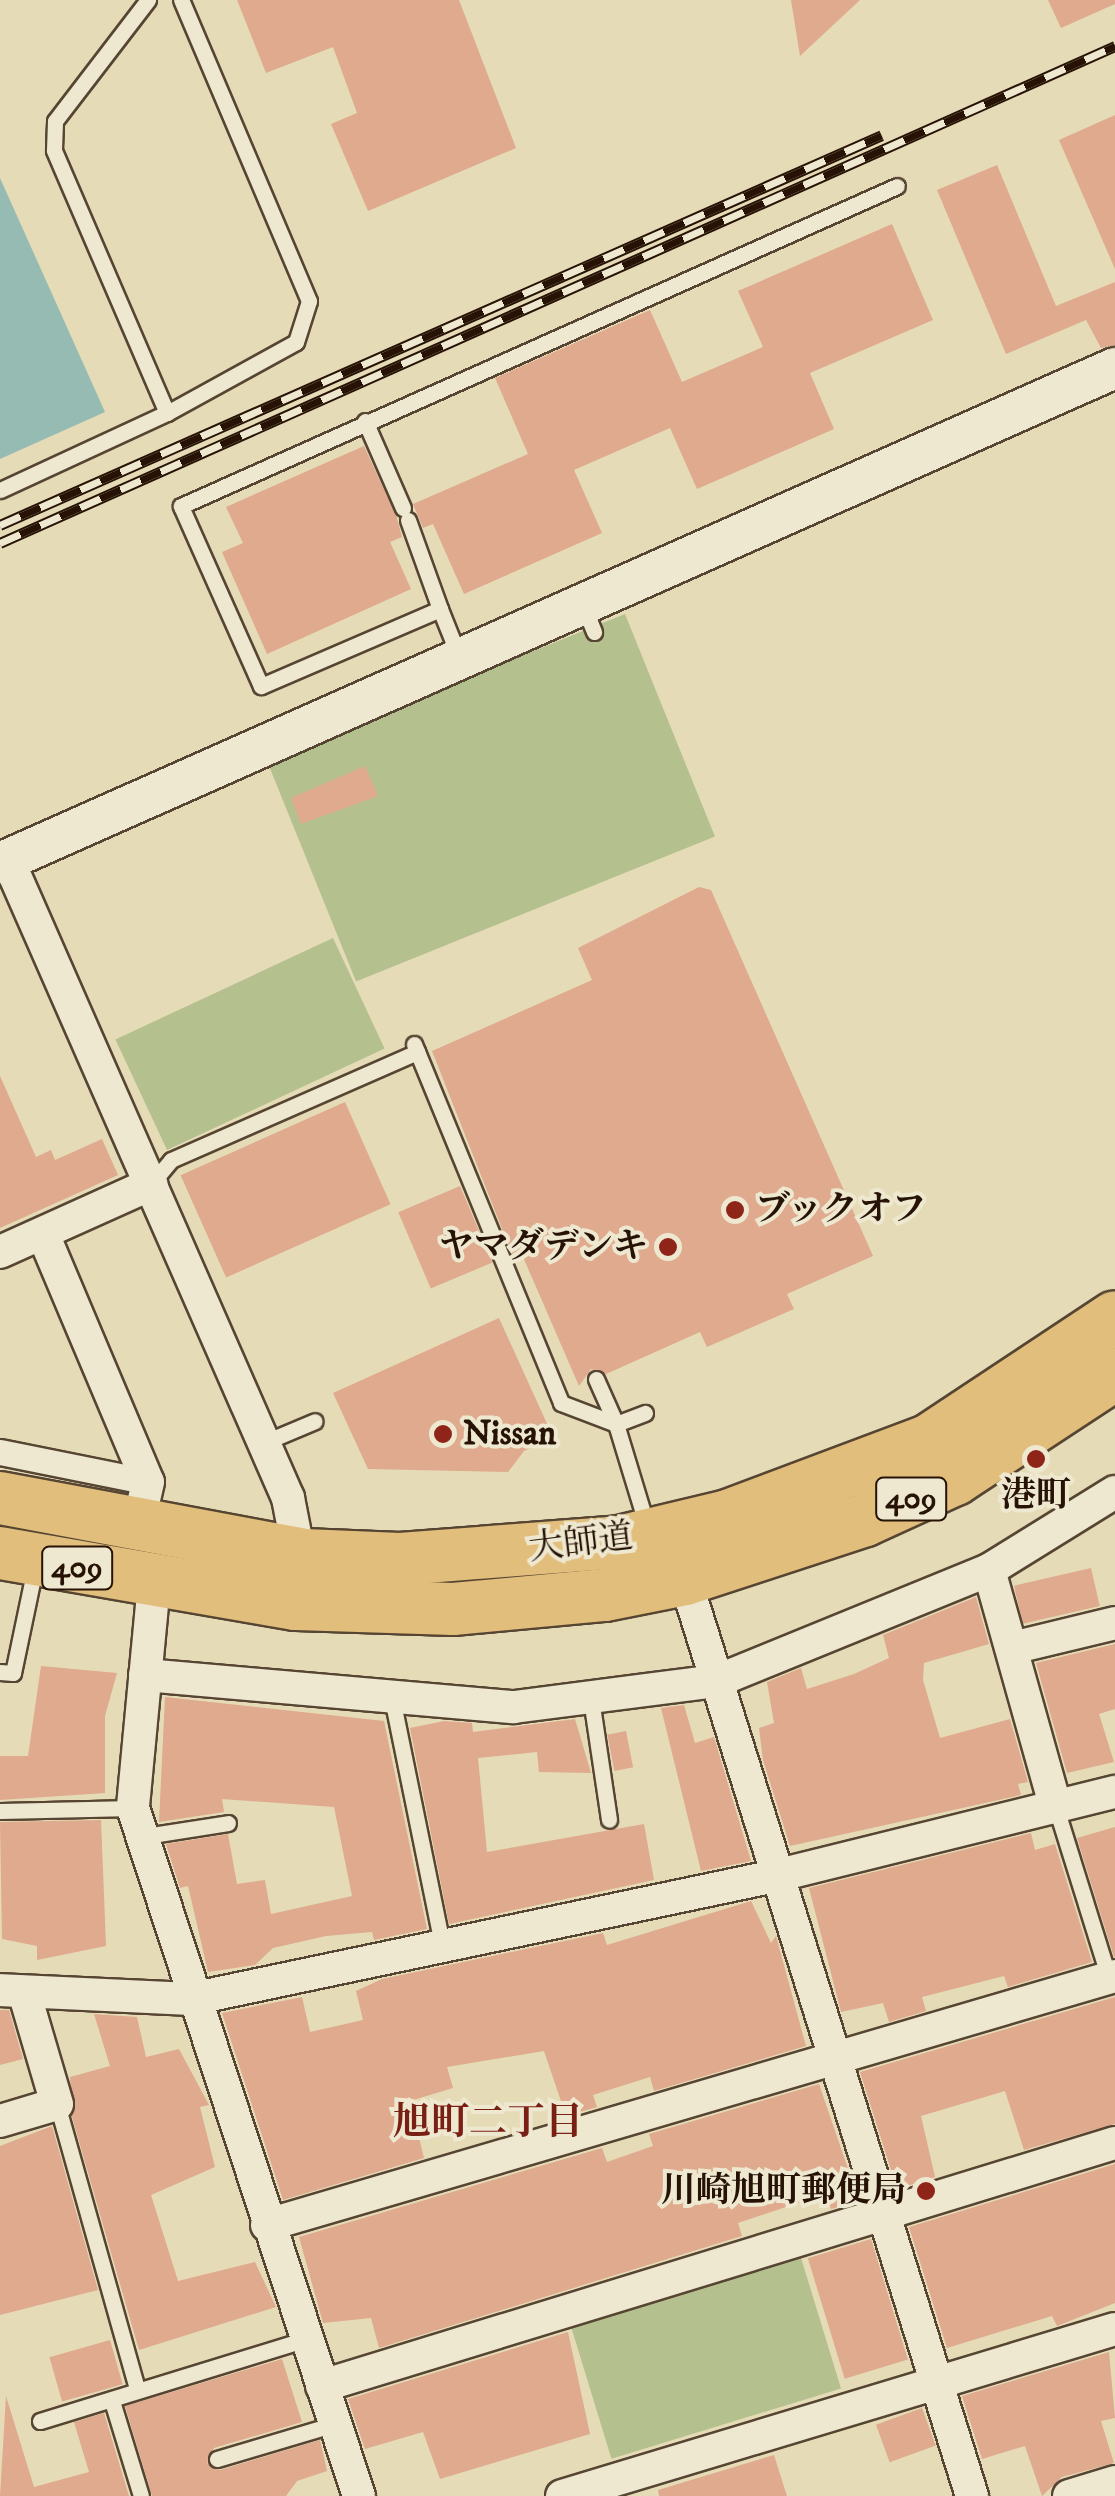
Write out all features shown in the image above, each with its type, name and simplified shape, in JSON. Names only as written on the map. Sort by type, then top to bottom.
[{"type":"highway","name":"大師道","points":[[18,1556],[154,1584],[300,1579],[454,1556],[650,1535],[728,1516],[928,1441],[1115,1317]]},
{"type":"highway","name":"大師道","points":[[0,1498],[138,1503],[300,1579],[518,1606],[686,1580],[955,1479],[1115,1374]]},
{"type":"street","points":[[300,1579],[263,1443],[3,855],[460,659],[588,618],[1115,368]]},
{"type":"street","points":[[0,1252],[151,1184]]},
{"type":"street","points":[[0,1452],[138,1503],[148,1482],[43,1234]]},
{"type":"street","points":[[145,1675],[393,1702],[514,1708],[717,1681],[989,1570],[1115,1492]]},
{"type":"street","points":[[989,1570],[1056,1808]]},
{"type":"street","points":[[686,1580],[832,2059],[972,2496]]},
{"type":"street","points":[[154,1584],[136,1822],[191,1999],[359,2496]]},
{"type":"street","points":[[1012,1648],[1115,1623]]},
{"type":"street","points":[[0,2121],[57,2104],[12,1991],[191,1999],[775,1876],[1115,1792]]},
{"type":"street","points":[[267,2225],[1112,1977]]},
{"type":"street","points":[[322,2386],[1115,2144]]},
{"type":"street","points":[[562,2496],[1115,2329]]},
{"type":"street","points":[[1069,2496],[1115,2482]]},
{"type":"lane","points":[[148,0],[55,121],[54,150],[167,412]]},
{"type":"lane","points":[[0,490],[167,412],[296,342],[309,301],[181,0]]},
{"type":"lane","points":[[440,609],[261,686],[181,506],[897,186]]},
{"type":"lane","points":[[365,422],[406,514],[460,659]]},
{"type":"lane","points":[[151,1184],[170,1160],[416,1048],[561,1403],[616,1424],[645,1413]]},
{"type":"lane","points":[[596,1378],[616,1424],[650,1535]]},
{"type":"lane","points":[[263,1443],[315,1422]]},
{"type":"lane","points":[[0,1672],[14,1673],[18,1556]]},
{"type":"lane","points":[[591,1699],[609,1820]]},
{"type":"lane","points":[[393,1702],[442,1944]]},
{"type":"lane","points":[[1056,1808],[1112,1977]]},
{"type":"lane","points":[[0,1811],[136,1822],[228,1824]]},
{"type":"lane","points":[[57,2104],[137,2389]]},
{"type":"lane","points":[[40,2421],[306,2339]]},
{"type":"lane","points":[[112,2401],[141,2496]]},
{"type":"lane","points":[[217,2459],[335,2424]]},
{"type":"green space","points":[[625,614],[715,837],[356,981],[266,759]]},
{"type":"green space","points":[[333,938],[385,1049],[167,1150],[115,1039]]},
{"type":"green space","points":[[798,2248],[841,2389],[611,2459],[568,2318]]},
{"type":"water","points":[[0,178],[105,412],[0,459]]},
{"type":"building","points":[[237,0],[459,0],[516,148],[368,211],[331,124],[357,113],[333,47],[266,73]]},
{"type":"building","points":[[791,0],[860,0],[800,56]]},
{"type":"building","points":[[1048,0],[1115,0],[1115,4],[1061,28]]},
{"type":"building","points":[[1115,115],[1115,269],[1059,140]]},
{"type":"building","points":[[997,165],[1056,306],[1115,282],[1115,345],[1101,348],[1086,320],[1006,354],[937,190]]},
{"type":"building","points":[[892,224],[933,320],[810,373],[834,429],[697,489],[670,428],[574,470],[602,533],[464,594],[433,524],[423,528],[413,504],[528,454],[495,378],[650,310],[682,382],[763,347],[738,291]]},
{"type":"building","points":[[364,446],[397,518],[402,537],[390,542],[411,589],[267,654],[222,552],[243,543],[226,507]]},
{"type":"building","points":[[365,766],[378,796],[301,824],[291,798]]},
{"type":"building","points":[[699,887],[711,890],[873,1256],[787,1294],[794,1309],[707,1347],[700,1332],[606,1374],[591,1369],[579,1386],[520,1250],[512,1254],[432,1051],[592,980],[578,948]]},
{"type":"building","points":[[0,1076],[36,1157],[51,1150],[55,1160],[102,1139],[118,1175],[0,1228]]},
{"type":"building","points":[[345,1102],[391,1204],[226,1278],[181,1175]]},
{"type":"building","points":[[460,1186],[492,1262],[431,1289],[398,1212]]},
{"type":"building","points":[[499,1318],[553,1437],[524,1451],[508,1472],[368,1469],[333,1393]]},
{"type":"building","points":[[1091,1568],[1100,1606],[1023,1624],[1014,1586]]},
{"type":"building","points":[[976,1597],[989,1644],[924,1663],[923,1680],[940,1738],[1010,1719],[1028,1782],[1018,1784],[1021,1795],[790,1846],[763,1760],[759,1728],[774,1723],[767,1682],[801,1668],[807,1689],[854,1674],[889,1658],[883,1635]]},
{"type":"building","points":[[1115,1644],[1115,1709],[1099,1714],[1114,1762],[1067,1773],[1036,1663]]},
{"type":"building","points":[[41,1666],[117,1673],[105,1716],[105,1793],[0,1800],[0,1756],[28,1756]]},
{"type":"building","points":[[165,1697],[384,1721],[427,1929],[374,1940],[372,1932],[326,1936],[273,1948],[255,1965],[208,1972],[188,1886],[180,1888],[166,1844],[228,1834],[237,1884],[265,1880],[271,1914],[352,1896],[334,1807],[222,1799],[224,1812],[159,1822]]},
{"type":"building","points":[[684,1705],[695,1743],[714,1737],[751,1861],[701,1871],[661,1708]]},
{"type":"building","points":[[575,1719],[591,1773],[539,1772],[537,1752],[478,1758],[487,1852],[644,1824],[654,1880],[449,1924],[410,1728],[444,1721],[472,1723],[473,1732]]},
{"type":"building","points":[[626,1731],[633,1767],[614,1771],[607,1735]]},
{"type":"building","points":[[101,1820],[106,1946],[37,1960],[37,1946],[2,1939],[0,1822]]},
{"type":"building","points":[[1115,1827],[1115,1957],[1114,1957],[1077,1838]]},
{"type":"building","points":[[1031,1833],[1035,1850],[1055,1844],[1092,1962],[1008,1987],[1004,1976],[922,1997],[926,2011],[889,2022],[883,2003],[841,2012],[809,1888]]},
{"type":"building","points":[[751,1901],[771,1943],[776,1936],[806,2046],[654,2091],[650,2077],[593,2095],[597,2107],[566,2116],[544,2051],[447,2067],[453,2088],[410,2101],[424,2158],[283,2200],[222,2013],[302,1997],[310,2032],[363,2020],[356,1991],[382,1979],[603,1933],[607,1945]]},
{"type":"building","points":[[1115,1997],[1115,2124],[1024,2150],[1005,2091],[921,2116],[935,2177],[897,2189],[860,2072]]},
{"type":"building","points":[[0,2010],[9,2010],[23,2059],[0,2065]]},
{"type":"building","points":[[94,2014],[137,2017],[146,2057],[179,2049],[209,2105],[200,2107],[215,2167],[151,2195],[178,2281],[255,2262],[276,2307],[139,2350],[72,2117],[70,2077],[110,2066]]},
{"type":"building","points":[[819,2084],[859,2201],[831,2209],[826,2195],[804,2201],[738,2223],[742,2236],[379,2348],[371,2318],[323,2323],[299,2237],[602,2148],[607,2162],[653,2146],[649,2134]]},
{"type":"building","points":[[52,2126],[98,2290],[0,2315],[0,2146]]},
{"type":"building","points":[[1115,2164],[1115,2303],[1057,2326],[1052,2316],[947,2348],[909,2227]]},
{"type":"building","points":[[871,2239],[908,2359],[845,2379],[808,2258]]},
{"type":"building","points":[[568,2332],[590,2434],[440,2479],[423,2432],[365,2449],[348,2399]]},
{"type":"building","points":[[110,2340],[123,2384],[62,2402],[49,2357]]},
{"type":"building","points":[[1109,2352],[1115,2418],[1101,2421],[1114,2463],[1062,2477],[1042,2496],[1025,2446],[982,2459],[962,2396]]},
{"type":"building","points":[[282,2359],[302,2422],[214,2448],[207,2463],[220,2470],[320,2440],[327,2471],[297,2481],[286,2496],[152,2496],[125,2406]]},
{"type":"building","points":[[6,2396],[34,2487],[89,2472],[74,2422],[104,2413],[129,2496],[0,2496]]},
{"type":"building","points":[[922,2408],[936,2446],[890,2462],[876,2425]]},
{"type":"building","points":[[774,2455],[787,2496],[659,2496],[658,2490]]},
{"type":"railway","points":[[0,543],[1115,46]]},
{"type":"railway","points":[[0,525],[882,135]]},
{"type":"place","name":"ブックオフ","points":[[735,1210]]},
{"type":"place","name":"ヤマダデンキ","points":[[668,1247]]},
{"type":"place","name":"Nissan","points":[[443,1434]]},
{"type":"place","name":"港町","points":[[1036,1459]]},
{"type":"place","name":"川崎旭町郵便局","points":[[926,2191]]},
{"type":"district","name":"旭町二丁目","points":[[488,2124]]}]
